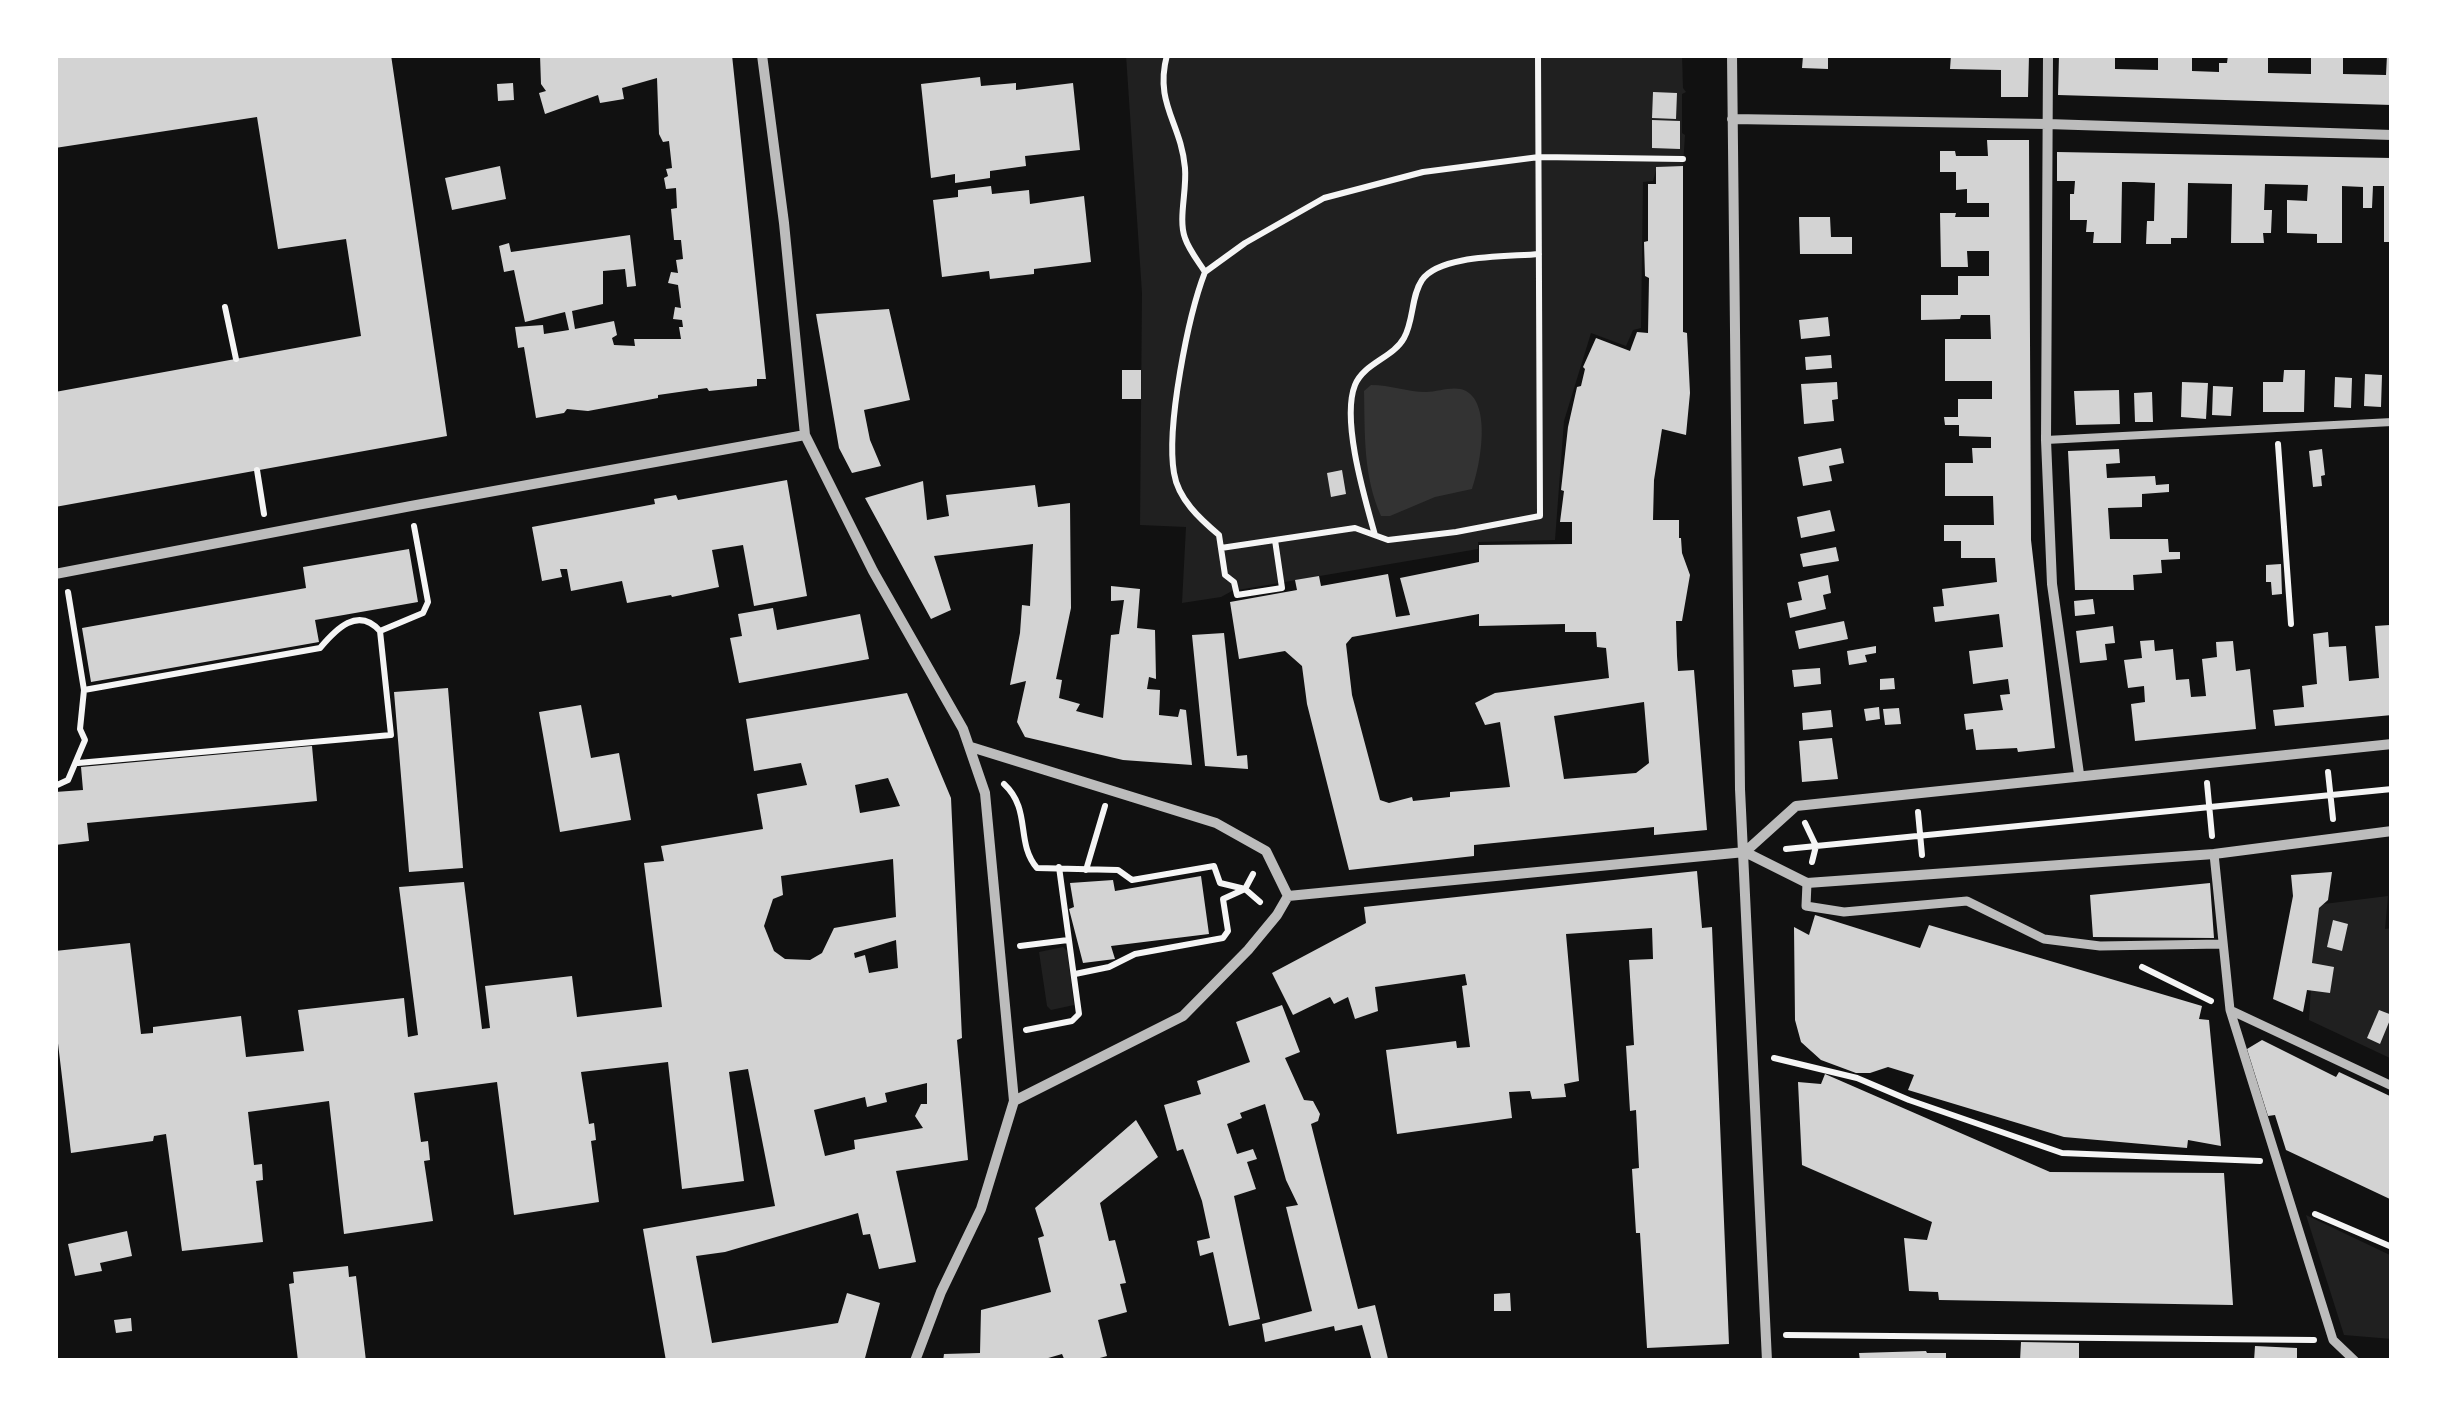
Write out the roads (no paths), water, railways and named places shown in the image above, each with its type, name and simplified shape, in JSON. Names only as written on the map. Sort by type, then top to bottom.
[{"type":"street","points":[[762,55],[805,435],[873,571],[971,747],[986,793],[1014,1101],[981,1210],[941,1292],[916,1361]]},
{"type":"street","points":[[1732,55],[1740,789],[1766,1361]]},
{"type":"street","points":[[2048,55],[2046,440],[2052,584],[2079,774]]},
{"type":"street","points":[[1732,119],[2392,134]]},
{"type":"street","points":[[60,573],[805,435]]},
{"type":"street","points":[[1745,852],[1796,806],[2392,744]]},
{"type":"street","points":[[971,747],[1216,823],[1266,851],[1288,896]]},
{"type":"street","points":[[1288,896],[1745,852],[1807,883],[2214,854],[2392,832]]},
{"type":"street","points":[[2214,854],[2230,1010],[2333,1340],[2355,1361]]},
{"type":"street","points":[[1807,883],[1806,906],[1844,912],[1967,900],[2044,939],[2100,946],[2222,944]]},
{"type":"street","points":[[1014,1101],[1182,1016],[1278,915],[1288,896]]},
{"type":"street","points":[[2230,1010],[2392,1086]]},
{"type":"lane","points":[[2046,440],[2392,422]]}]
